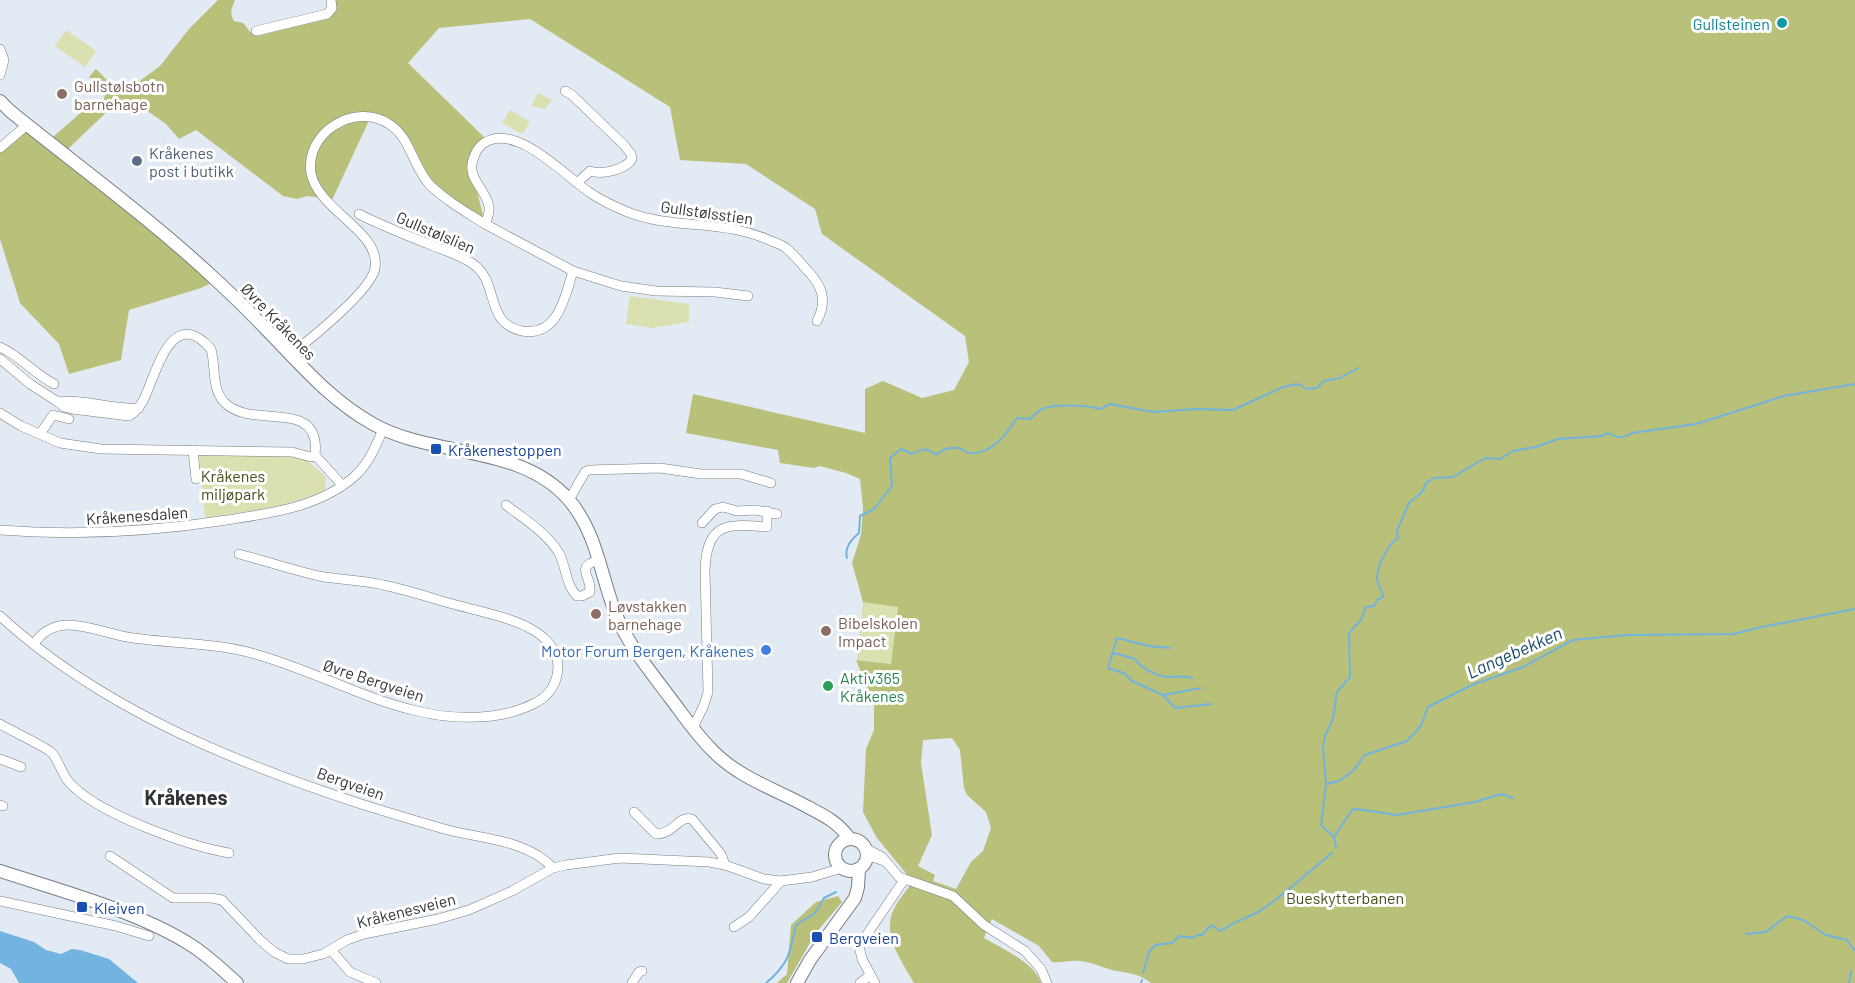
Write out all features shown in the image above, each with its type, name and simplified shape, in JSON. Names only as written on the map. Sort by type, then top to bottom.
[{"type":"main road","name":"Øvre Kråkenes","points":[[0,101],[189,256],[261,324],[313,380],[339,401],[383,429],[420,441],[502,461],[534,473],[558,489],[586,524],[600,559],[622,630],[640,658],[693,728],[716,755],[735,770],[816,811],[844,841]]},
{"type":"main road","points":[[797,983],[810,960],[856,894],[843,868],[835,852],[844,841],[859,841],[866,853],[843,868]]},
{"type":"main road","points":[[0,871],[161,928],[199,951],[237,983]]},
{"type":"street","points":[[256,31],[327,14],[332,8],[331,0]]},
{"type":"street","points":[[0,49],[4,60],[0,75]]},
{"type":"street","points":[[565,91],[572,94],[624,145],[632,159],[618,168],[590,171],[577,183]]},
{"type":"street","points":[[290,355],[357,295],[369,283],[375,270],[375,258],[371,246],[316,189],[311,161],[324,133],[335,123],[348,118],[365,116],[378,118],[390,124],[403,139],[419,170],[429,183],[485,224]]},
{"type":"street","points":[[0,148],[27,125]]},
{"type":"street","name":"Gullstølsstien","points":[[485,224],[489,216],[489,207],[472,173],[471,162],[477,149],[487,141],[496,139],[524,144],[605,202],[632,213],[656,220],[728,227],[755,233],[786,248],[818,280],[822,294],[822,312],[817,321]]},
{"type":"street","name":"Gullstølslien","points":[[359,214],[382,226],[449,251],[472,263],[487,280],[500,316],[507,325],[516,330],[536,331],[544,328],[556,318],[573,271]]},
{"type":"street","name":"Gullstølslien","points":[[485,224],[573,271],[621,286],[656,291],[715,292],[748,296]]},
{"type":"street","points":[[0,359],[30,384],[64,406],[123,417],[129,416],[139,408],[165,351],[177,336],[186,333],[196,337],[211,349],[217,388],[225,403],[236,411],[248,414],[301,421],[314,434],[315,455],[342,485]]},
{"type":"street","points":[[0,347],[39,376],[54,384]]},
{"type":"street","points":[[45,408],[53,416],[69,419]]},
{"type":"street","points":[[0,413],[21,426],[60,443],[101,449],[292,452],[311,457],[315,455]]},
{"type":"street","points":[[40,434],[53,416]]},
{"type":"street","name":"Kråkenesdalen","points":[[0,530],[88,535],[184,527],[286,510],[325,496],[353,478],[370,459],[383,429]]},
{"type":"street","points":[[194,450],[196,479]]},
{"type":"street","points":[[569,500],[585,472],[591,470],[660,468],[692,473],[741,474],[771,483]]},
{"type":"street","points":[[506,506],[539,530],[555,547],[565,566],[571,589],[578,596],[590,592],[591,589],[585,567],[590,562],[600,559]]},
{"type":"street","points":[[693,728],[708,692],[705,570],[709,544],[725,527],[743,524],[767,527],[772,512],[737,511],[723,507],[714,509],[702,523]]},
{"type":"street","name":"Øvre Bergveien","points":[[34,644],[48,630],[70,624],[127,637],[228,648],[266,657],[390,704],[420,712],[449,716],[483,716],[527,707],[544,697],[555,682],[558,665],[551,645],[537,633],[517,622],[382,584],[320,576],[239,554]]},
{"type":"street","name":"Bergveien","points":[[0,616],[74,674],[130,708],[228,753],[361,804],[448,830],[515,845],[538,855],[553,868]]},
{"type":"street","points":[[0,724],[51,752],[68,781],[89,798],[163,834],[211,850],[229,853]]},
{"type":"street","points":[[0,759],[21,767]]},
{"type":"street","points":[[634,812],[656,834],[664,834],[672,830],[682,819],[687,817],[692,819],[721,854],[725,865]]},
{"type":"street","points":[[866,853],[876,853],[904,880],[953,896],[984,925],[1025,951],[1041,969],[1047,983]]},
{"type":"street","name":"Kråkenesveien","points":[[110,856],[173,898],[222,900],[260,940],[282,957],[297,960],[331,950],[347,940],[364,934],[438,919],[469,910],[512,891],[553,868]]},
{"type":"street","points":[[553,868],[620,858],[725,865],[756,877],[781,881],[812,877],[843,868]]},
{"type":"street","points":[[860,983],[873,979],[860,954],[860,942],[904,880]]},
{"type":"street","points":[[734,927],[749,917],[781,881]]},
{"type":"street","points":[[0,901],[116,926],[149,936]]},
{"type":"street","points":[[331,950],[350,972],[376,983]]},
{"type":"street","points":[[632,983],[642,970]]},
{"type":"green space","name":"Bueskytterbanen","points":[[218,0],[235,0],[231,13],[232,18],[234,21],[243,23],[252,34],[258,36],[330,17],[335,11],[335,0],[1855,0],[1855,983],[1151,983],[1137,975],[1084,962],[1052,962],[1039,946],[992,919],[984,938],[1025,963],[1038,976],[1041,983],[914,983],[895,948],[890,928],[894,909],[910,885],[909,877],[877,838],[863,812],[866,749],[874,730],[874,704],[856,660],[891,664],[898,607],[863,602],[852,563],[861,535],[863,508],[860,479],[820,466],[814,468],[780,463],[778,450],[686,433],[693,394],[865,433],[865,389],[883,381],[922,398],[954,390],[969,362],[965,336],[822,234],[815,209],[746,164],[680,160],[670,107],[530,19],[439,28],[408,63],[485,138],[471,168],[485,223],[427,180],[403,130],[372,114],[332,200],[308,196],[297,199],[283,196],[196,130],[179,139],[166,124],[132,100],[115,104],[68,149],[53,137],[85,109],[102,104],[107,90],[89,77],[96,69],[119,92],[129,89],[160,66],[189,29]],"holes":[[[952,738],[960,750],[964,788],[967,795],[986,812],[991,828],[983,851],[971,862],[956,889],[933,881],[935,875],[918,866],[932,835],[921,763],[923,740]]]},
{"type":"green space","points":[[66,30],[96,51],[85,67],[55,46]]},
{"type":"green space","points":[[538,93],[552,100],[545,109],[531,106]]},
{"type":"green space","points":[[510,110],[530,122],[522,134],[502,123]]},
{"type":"green space","points":[[26,131],[215,281],[201,288],[129,310],[121,360],[69,374],[59,344],[20,303],[0,239],[0,152]]},
{"type":"green space","points":[[630,296],[689,304],[689,322],[652,328],[626,324]]},
{"type":"green space","name":"Kråkenes miljøpark","points":[[199,454],[292,454],[307,460],[326,477],[325,490],[281,505],[205,518]]},
{"type":"green space","points":[[863,602],[898,606],[891,664],[857,660]]},
{"type":"green space","points":[[838,896],[842,902],[815,934],[787,983],[777,983],[787,974],[791,925],[816,902]]},
{"type":"water","points":[[0,931],[61,954],[72,949],[109,959],[138,983],[19,983],[11,969],[0,963]]},
{"type":"waterway","points":[[847,558],[848,547],[859,533],[860,516],[874,509],[892,486],[890,458],[901,449],[912,454],[924,450],[936,455],[951,448],[978,453],[998,442],[1017,418],[1030,419],[1042,409],[1055,406],[1100,409],[1110,404],[1153,412],[1197,409],[1233,410],[1283,387],[1298,384],[1307,389],[1317,388],[1324,381],[1340,378],[1358,368]]},
{"type":"waterway","points":[[1336,848],[1334,837],[1321,825],[1326,784],[1323,748],[1325,736],[1333,719],[1337,692],[1350,677],[1349,633],[1361,620],[1366,607],[1374,606],[1377,600],[1383,597],[1377,578],[1381,561],[1398,538],[1397,531],[1409,503],[1422,492],[1426,483],[1434,478],[1453,477],[1485,458],[1500,459],[1513,451],[1536,447],[1558,439],[1602,436],[1608,433],[1623,437],[1632,433],[1696,424],[1784,396],[1855,384]]},
{"type":"waterway","name":"Langebekken","points":[[1326,784],[1339,781],[1354,770],[1365,755],[1407,741],[1421,726],[1428,707],[1472,685],[1523,667],[1573,640],[1626,635],[1733,634],[1855,609]]},
{"type":"waterway","points":[[1170,648],[1149,646],[1117,638],[1108,668],[1124,673],[1132,681],[1163,695],[1175,708],[1211,704]]},
{"type":"waterway","points":[[1114,653],[1135,659],[1145,668],[1159,675],[1192,678]]},
{"type":"waterway","points":[[1163,695],[1201,688]]},
{"type":"waterway","points":[[1334,837],[1352,810],[1356,809],[1397,815],[1475,802],[1501,794],[1513,798]]},
{"type":"waterway","name":"Langebekken","points":[[1143,973],[1149,952],[1155,945],[1172,943],[1179,936],[1193,938],[1202,935],[1211,925],[1221,931],[1258,912],[1332,853]]},
{"type":"waterway","points":[[766,983],[784,964],[796,925],[815,913],[824,898],[836,892]]},
{"type":"waterway","points":[[1746,934],[1766,932],[1787,916],[1803,920],[1826,935],[1847,940],[1855,951]]},
{"type":"waterway","points":[[1849,983],[1851,971]]},
{"type":"place","name":"Gullsteinen","points":[[1782,23]]},
{"type":"place","name":"Gullstølsbotn barnehage","points":[[62,94]]},
{"type":"place","name":"Kråkenes post i butikk","points":[[137,161]]},
{"type":"place","name":"Kråkenestoppen","points":[[436,449]]},
{"type":"place","name":"Løvstakken barnehage","points":[[596,614]]},
{"type":"place","name":"Bibelskolen Impact","points":[[826,631]]},
{"type":"place","name":"Motor Forum Bergen, Kråkenes","points":[[766,650]]},
{"type":"place","name":"Aktiv365 Kråkenes","points":[[828,686]]},
{"type":"place","name":"Kleiven","points":[[82,907]]},
{"type":"place","name":"Bergveien","points":[[817,937]]},
{"type":"district","name":"Kråkenes","points":[[186,797]]}]
